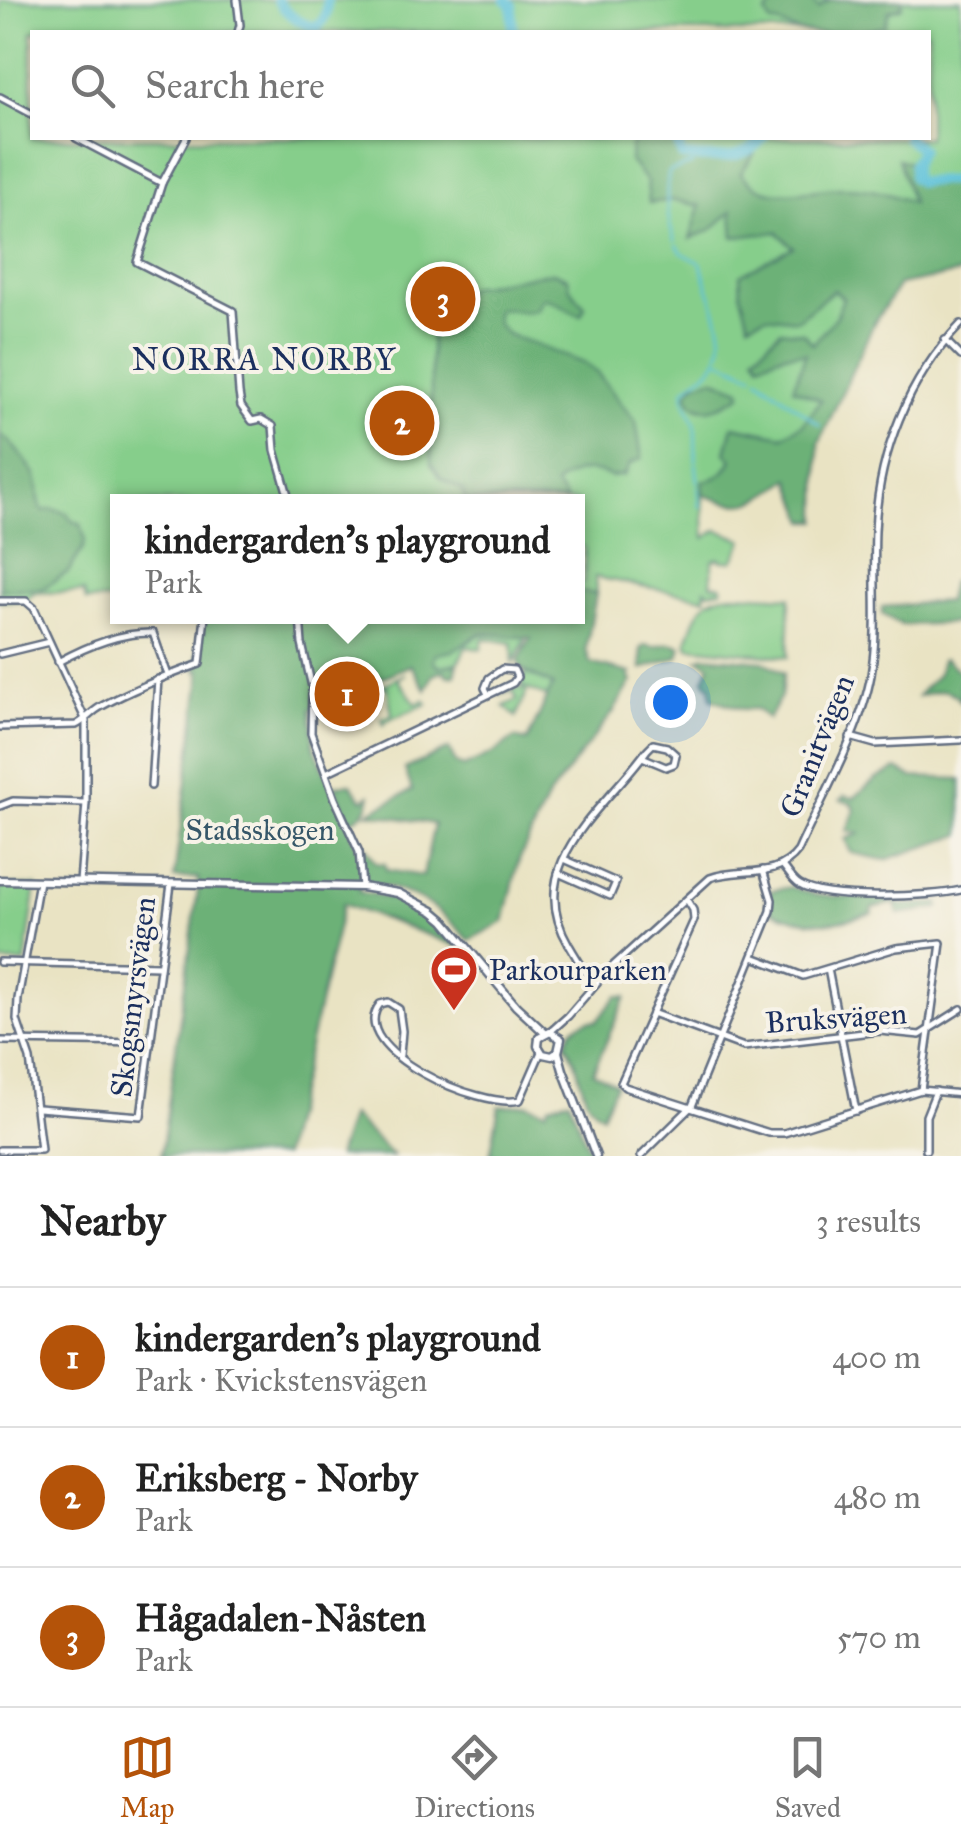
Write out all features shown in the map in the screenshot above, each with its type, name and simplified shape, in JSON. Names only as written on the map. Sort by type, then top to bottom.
[{"type":"street","points":[[238,0],[238,30]]},
{"type":"street","points":[[0,97],[30,113]]},
{"type":"street","points":[[80,140],[162,183]]},
{"type":"street","points":[[185,140],[162,183],[137,262],[233,311],[242,406],[252,421],[261,420],[273,426],[288,494]]},
{"type":"street","name":"Granitvägen","points":[[784,866],[798,852],[850,737],[871,672],[875,526],[885,460],[902,410],[945,340],[961,324]]},
{"type":"street","points":[[945,340],[961,356]]},
{"type":"street","points":[[0,601],[26,601],[34,608],[86,720],[86,803],[80,882]]},
{"type":"street","points":[[0,727],[76,725],[96,709],[200,664],[204,624]]},
{"type":"street","points":[[301,624],[312,687],[311,733],[359,852],[362,887]]},
{"type":"street","points":[[58,662],[113,638],[153,632],[168,675]]},
{"type":"street","points":[[0,654],[49,642]]},
{"type":"street","points":[[326,773],[514,683],[514,670],[502,668],[490,676],[485,688],[488,694]]},
{"type":"street","points":[[152,786],[158,679]]},
{"type":"street","points":[[850,737],[874,744],[961,740]]},
{"type":"street","points":[[596,983],[587,975],[557,920],[554,900],[558,873],[586,821],[653,744],[667,747],[676,756],[674,764],[666,767],[642,757]]},
{"type":"street","points":[[0,806],[12,801],[86,803]]},
{"type":"street","points":[[558,873],[610,896],[616,882],[564,859]]},
{"type":"street","points":[[596,1156],[563,1070],[538,1046],[596,983],[710,878],[784,866],[797,884],[822,892],[895,896],[961,890]]},
{"type":"street","points":[[642,1156],[692,1106],[772,900],[764,870]]},
{"type":"street","points":[[0,880],[362,887],[398,893],[433,910],[532,1023],[545,1034],[558,1036]]},
{"type":"street","points":[[0,1150],[41,1150],[38,1108],[17,1020],[39,881]]},
{"type":"street","name":"Skogsmyrsvägen","points":[[38,1108],[141,1116],[170,884]]},
{"type":"street","points":[[687,900],[694,920],[621,1083],[625,1088],[770,1133],[784,1133],[921,1090],[961,1094]]},
{"type":"street","points":[[752,957],[803,976],[896,948],[941,943],[921,1090]]},
{"type":"street","points":[[0,962],[160,966]]},
{"type":"street","points":[[828,969],[856,1110]]},
{"type":"street","points":[[400,1055],[399,1010],[388,1002],[380,1004],[374,1014],[374,1027],[380,1038],[400,1055],[432,1080],[505,1102],[520,1100],[536,1067],[562,1043],[558,1036]]},
{"type":"street","name":"Bruksvägen","points":[[652,1013],[744,1048],[880,1031],[920,1035],[961,1009]]},
{"type":"street","points":[[558,1036],[568,1016]]},
{"type":"street","points":[[0,1041],[150,1043]]},
{"type":"street","points":[[926,1150],[926,1116],[936,1091]]},
{"type":"green space","points":[[0,0],[961,0],[961,256],[922,253],[853,343],[829,412],[814,409],[803,424],[782,436],[733,426],[726,453],[732,459],[730,464],[720,475],[702,482],[705,538],[717,530],[744,540],[733,561],[713,560],[711,584],[722,586],[722,590],[705,589],[705,598],[595,577],[596,594],[585,594],[585,494],[110,494],[110,600],[86,601],[84,592],[33,593],[26,601],[0,601],[0,589],[42,589],[0,586]]},
{"type":"green space","points":[[776,0],[811,0],[818,8],[830,0],[902,0],[902,7],[889,11],[885,26],[865,30],[794,30],[771,23],[766,14]]},
{"type":"green space","points":[[636,140],[677,140],[682,156],[754,154],[741,173],[751,183],[774,192],[862,189],[912,203],[898,159],[913,164],[913,178],[919,182],[961,180],[961,273],[899,285],[874,323],[819,443],[818,521],[806,521],[790,479],[757,500],[740,504],[703,495],[702,481],[717,477],[730,464],[732,459],[726,453],[733,426],[783,436],[803,424],[821,400],[793,388],[806,353],[784,354],[760,363],[755,355],[781,330],[803,333],[813,344],[837,315],[843,298],[834,290],[797,320],[766,316],[749,323],[740,275],[793,247],[777,232],[734,237],[732,211],[711,230],[690,239],[700,206],[674,200],[649,203],[647,182],[630,161],[631,145]]},
{"type":"green space","points":[[553,272],[568,278],[570,288],[585,307],[581,315],[542,298],[537,309],[531,311],[496,310],[497,324],[507,334],[586,364],[597,373],[636,422],[642,458],[630,464],[624,475],[611,477],[582,471],[555,485],[562,494],[463,494],[441,478],[431,464],[431,304],[457,299],[470,287]]},
{"type":"green space","points":[[713,378],[741,389],[741,395],[711,408],[697,407],[687,394],[694,384]]},
{"type":"green space","points":[[0,435],[34,473],[43,511],[67,513],[72,521],[81,524],[83,549],[68,572],[42,589],[0,589]]},
{"type":"green space","points":[[961,580],[961,623],[901,625],[882,614],[882,607],[947,601],[951,582]]},
{"type":"green space","name":"Stadsskogen","points":[[585,592],[596,594],[586,649],[590,663],[631,673],[632,681],[614,711],[548,797],[519,860],[504,922],[469,940],[423,901],[396,889],[365,883],[362,869],[359,892],[390,898],[416,909],[463,948],[343,904],[283,1156],[161,1156],[198,889],[198,878],[174,878],[200,683],[200,669],[196,670],[201,624],[585,624]],"holes":[[[481,633],[531,638],[518,661],[521,670],[553,685],[527,741],[514,738],[464,767],[456,764],[449,749],[405,769],[412,790],[368,813],[434,824],[423,876],[386,870],[385,864],[376,863],[366,847],[360,851],[314,746],[311,709],[329,705],[338,697],[334,689],[355,676],[361,685],[368,684],[411,665],[426,690],[433,675],[444,671],[447,676],[455,675],[458,663],[439,667],[433,660],[436,654],[452,651]]]},
{"type":"green space","points":[[733,594],[790,597],[788,657],[689,647],[687,641],[702,607],[713,598]]},
{"type":"green space","points":[[481,633],[527,637],[513,663],[512,643],[483,638],[481,649],[466,647],[458,663],[439,667],[433,660],[436,654],[466,644]]},
{"type":"green space","points":[[645,645],[681,646],[678,657],[642,669],[641,649]]},
{"type":"green space","points":[[704,656],[763,661],[784,673],[781,696],[768,719],[757,709],[743,709],[712,699],[710,686],[704,680],[710,665],[698,659]]},
{"type":"green space","points":[[945,659],[961,673],[961,702],[946,691],[918,696]]},
{"type":"green space","points":[[526,673],[553,685],[548,697],[528,689],[516,717],[504,706],[517,700],[513,691],[499,696],[517,688],[523,690]]},
{"type":"green space","points":[[405,674],[398,679],[416,704],[424,700],[427,704],[384,722],[384,726],[382,718],[392,715],[387,687],[377,688]]},
{"type":"green space","points":[[897,769],[912,777],[961,779],[961,835],[885,860],[851,853],[845,839],[861,833],[847,831],[855,810],[852,804],[841,800],[844,796],[854,798],[876,779]]},
{"type":"green space","points":[[351,784],[363,800],[370,795],[370,800],[364,811],[349,821],[335,785]]},
{"type":"green space","points":[[0,886],[36,886],[25,963],[0,962]]},
{"type":"green space","points":[[791,887],[816,895],[893,900],[899,905],[939,903],[939,908],[898,914],[895,903],[845,920],[810,922],[771,911],[769,891]]},
{"type":"green space","points":[[617,996],[626,997],[593,1072],[616,1084],[602,1115],[588,1102],[566,1044],[573,1030],[581,1023],[597,1021]]},
{"type":"green space","points":[[569,1099],[591,1156],[490,1156],[499,1106],[528,1104],[546,1111],[549,1105]]},
{"type":"green space","points":[[351,1115],[393,1156],[337,1156]]},
{"type":"waterway","points":[[277,0],[294,18],[318,27],[326,15],[327,0]]},
{"type":"waterway","points":[[506,0],[512,5],[513,30]]},
{"type":"waterway","points":[[677,140],[682,156],[715,158],[737,155],[761,140]]},
{"type":"waterway","points":[[910,140],[921,149],[913,164],[913,178],[919,182],[961,180]]},
{"type":"waterway","points":[[675,241],[668,207],[669,172],[692,164],[693,157]]},
{"type":"waterway","points":[[677,245],[682,253],[701,263],[721,332],[717,358],[709,370],[684,390],[695,424],[696,461]]},
{"type":"waterway","points":[[718,359],[753,375]]},
{"type":"waterway","points":[[758,378],[820,425]]},
{"type":"waterway","points":[[696,464],[698,482]]},
{"type":"waterway","points":[[698,485],[700,507]]},
{"type":"place","name":"Hågadalen-Nåsten","points":[[443,299]]},
{"type":"place","name":"Eriksberg - Norby","points":[[402,423]]},
{"type":"place","name":"kindergarden's playground","points":[[347,694]]},
{"type":"place","name":"Parkourparken","points":[[454,1012]]},
{"type":"district","name":"NORRA NORBY","points":[[265,359]]}]
